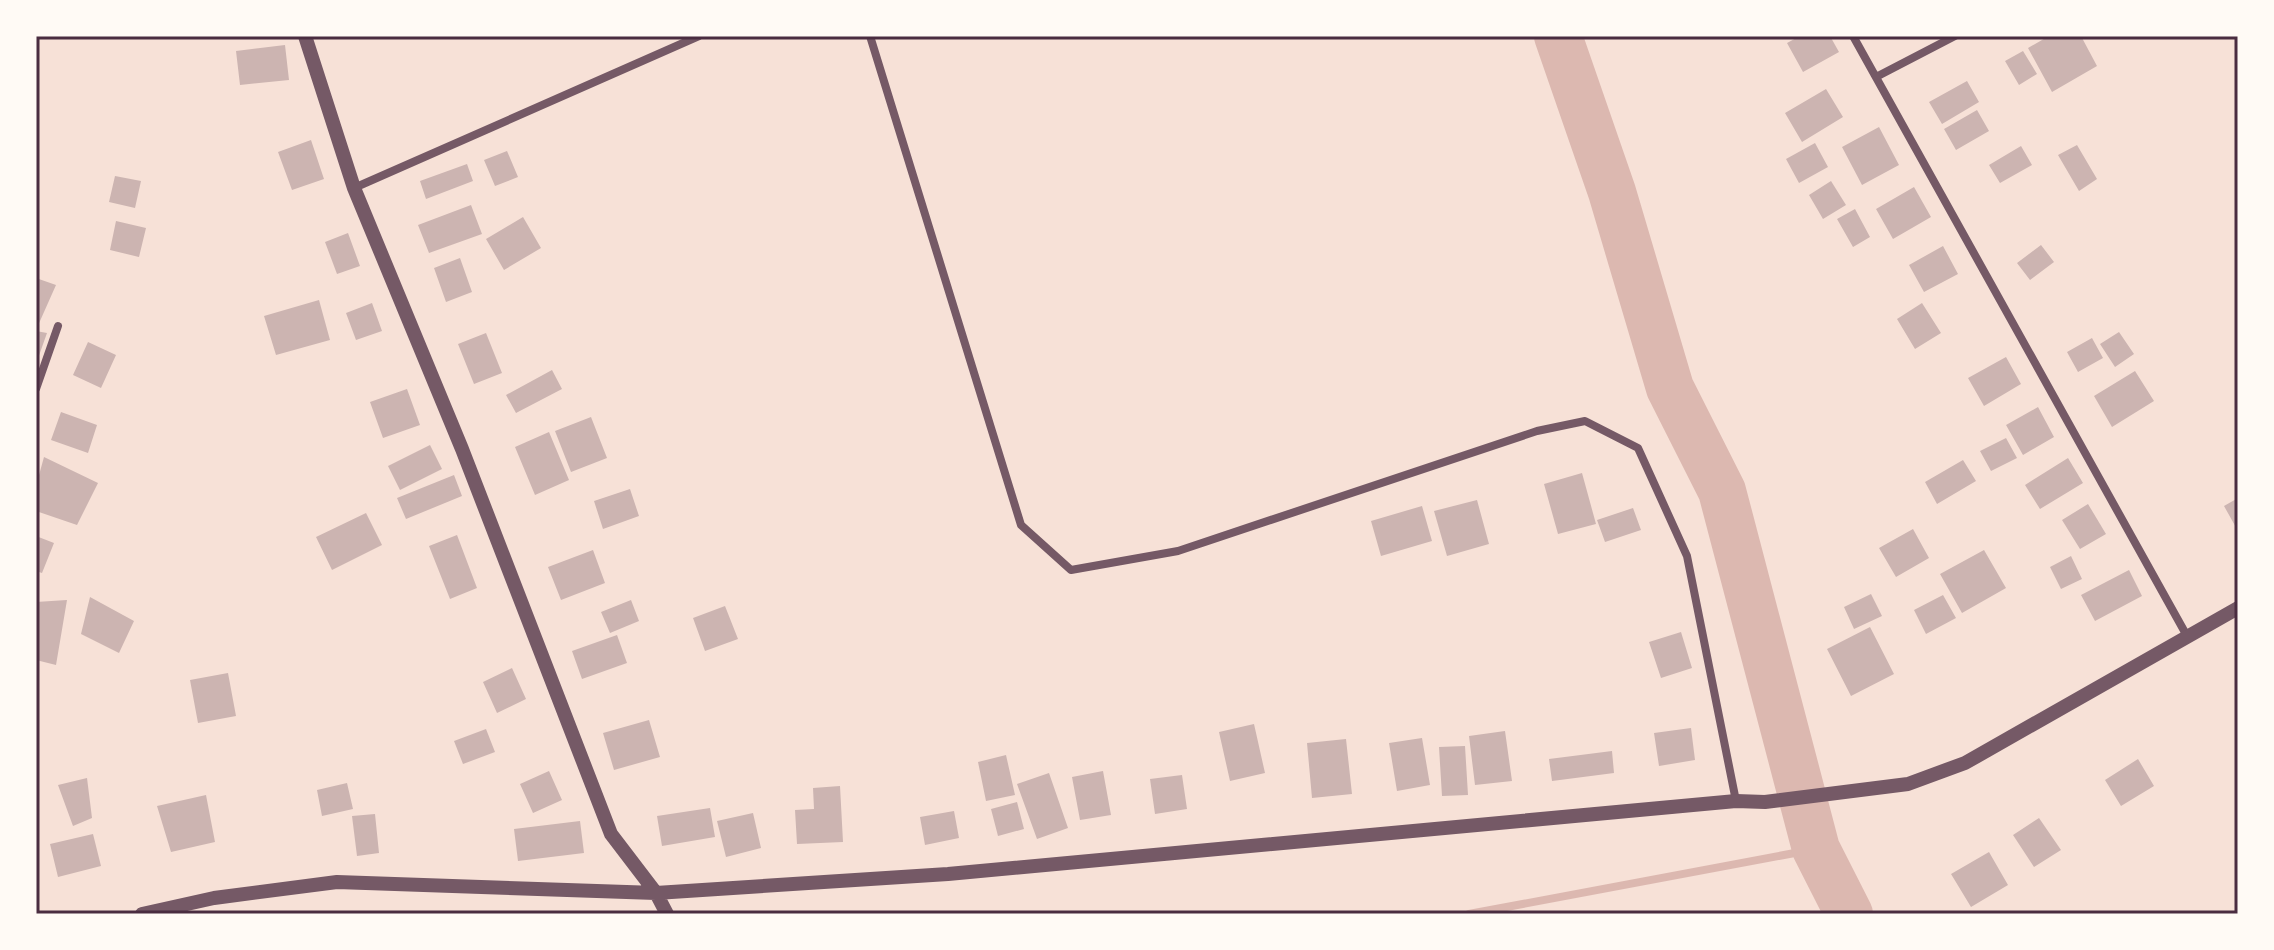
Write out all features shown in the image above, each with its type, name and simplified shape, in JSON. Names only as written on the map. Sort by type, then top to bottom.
[{"type":"street","points":[[305,36],[354,188],[462,449],[611,834],[656,893],[667,914]]},
{"type":"street","points":[[354,188],[699,36]]},
{"type":"street","points":[[870,36],[1021,525],[1071,570],[1178,551],[1537,431],[1585,421],[1638,448],[1687,556],[1736,801]]},
{"type":"street","points":[[1853,36],[2187,636]]},
{"type":"street","points":[[1876,77],[1955,36]]},
{"type":"street","points":[[36,389],[58,326]]},
{"type":"street","points":[[142,914],[214,898],[337,882],[656,893],[948,874],[1736,801],[1765,802],[1908,784],[1965,763],[2238,608]]},
{"type":"building","points":[[1800,36],[1830,36],[1839,52],[1803,72],[1787,43]]},
{"type":"building","points":[[2049,36],[2081,36],[2097,66],[2052,92],[2028,48]]},
{"type":"building","points":[[285,45],[289,80],[240,85],[236,51]]},
{"type":"building","points":[[2023,51],[2037,74],[2019,85],[2005,61]]},
{"type":"building","points":[[1967,81],[1979,102],[1942,124],[1929,102]]},
{"type":"building","points":[[1826,89],[1843,117],[1802,142],[1785,113]]},
{"type":"building","points":[[1977,110],[1989,131],[1956,150],[1944,129]]},
{"type":"building","points":[[1879,127],[1899,165],[1862,185],[1842,147]]},
{"type":"building","points":[[311,140],[324,179],[292,190],[278,152]]},
{"type":"building","points":[[1815,143],[1828,167],[1799,183],[1786,159]]},
{"type":"building","points":[[2077,145],[2097,179],[2079,191],[2058,155]]},
{"type":"building","points":[[2021,146],[2032,165],[2000,183],[1989,165]]},
{"type":"building","points":[[507,151],[518,177],[495,186],[484,160]]},
{"type":"building","points":[[467,164],[473,181],[426,199],[420,181]]},
{"type":"building","points":[[115,176],[141,181],[135,208],[109,202]]},
{"type":"building","points":[[1831,181],[1846,205],[1823,219],[1809,195]]},
{"type":"building","points":[[1914,187],[1931,217],[1893,239],[1876,209]]},
{"type":"building","points":[[471,205],[482,234],[429,253],[418,225]]},
{"type":"building","points":[[1855,209],[1870,237],[1853,247],[1837,219]]},
{"type":"building","points":[[523,217],[541,248],[504,270],[486,239]]},
{"type":"building","points":[[116,221],[146,228],[139,257],[110,250]]},
{"type":"building","points":[[348,233],[360,266],[337,274],[325,242]]},
{"type":"building","points":[[2041,245],[2054,262],[2030,280],[2017,263]]},
{"type":"building","points":[[1943,246],[1958,274],[1924,292],[1909,265]]},
{"type":"building","points":[[460,258],[472,292],[446,302],[434,268]]},
{"type":"building","points":[[36,278],[56,285],[36,330]]},
{"type":"building","points":[[319,300],[330,340],[276,355],[264,316]]},
{"type":"building","points":[[372,303],[382,331],[356,340],[346,313]]},
{"type":"building","points":[[1922,303],[1941,333],[1915,349],[1897,319]]},
{"type":"building","points":[[36,331],[47,333],[36,364]]},
{"type":"building","points":[[2119,332],[2134,354],[2115,367],[2100,344]]},
{"type":"building","points":[[486,333],[502,373],[474,384],[458,344]]},
{"type":"building","points":[[2092,338],[2103,358],[2078,372],[2067,352]]},
{"type":"building","points":[[88,342],[116,355],[101,388],[73,375]]},
{"type":"building","points":[[2006,357],[2021,384],[1984,406],[1968,378]]},
{"type":"building","points":[[552,370],[562,389],[516,413],[506,395]]},
{"type":"building","points":[[2135,371],[2154,401],[2112,427],[2094,396]]},
{"type":"building","points":[[407,389],[420,425],[383,438],[370,402]]},
{"type":"building","points":[[2038,407],[2054,437],[2023,455],[2006,425]]},
{"type":"building","points":[[61,412],[97,425],[88,453],[51,440]]},
{"type":"building","points":[[591,417],[607,458],[571,472],[555,431]]},
{"type":"building","points":[[549,432],[569,480],[535,495],[515,447]]},
{"type":"building","points":[[2006,438],[2017,458],[1991,471],[1980,451]]},
{"type":"building","points":[[430,445],[442,469],[400,490],[388,466]]},
{"type":"building","points":[[44,457],[98,483],[77,525],[36,511],[36,486]]},
{"type":"building","points":[[2068,458],[2083,483],[2040,509],[2025,485]]},
{"type":"building","points":[[1963,460],[1976,481],[1937,504],[1925,482]]},
{"type":"building","points":[[1582,473],[1596,524],[1558,534],[1544,484]]},
{"type":"building","points":[[454,475],[462,496],[406,519],[397,498]]},
{"type":"building","points":[[630,489],[639,516],[603,529],[594,501]]},
{"type":"building","points":[[2238,498],[2238,531],[2224,506]]},
{"type":"building","points":[[1477,500],[1489,544],[1447,556],[1434,511]]},
{"type":"building","points":[[2088,504],[2106,534],[2080,549],[2062,520]]},
{"type":"building","points":[[1422,506],[1432,541],[1381,556],[1371,521]]},
{"type":"building","points":[[1633,508],[1641,530],[1605,542],[1597,520]]},
{"type":"building","points":[[366,513],[382,545],[332,570],[316,537]]},
{"type":"building","points":[[1913,529],[1929,558],[1896,577],[1879,548]]},
{"type":"building","points":[[457,535],[477,588],[450,599],[429,546]]},
{"type":"building","points":[[36,536],[54,543],[42,573],[36,571]]},
{"type":"building","points":[[593,550],[605,583],[561,600],[548,567]]},
{"type":"building","points":[[1984,550],[2006,588],[1962,613],[1940,574]]},
{"type":"building","points":[[2071,556],[2082,579],[2061,589],[2050,567]]},
{"type":"building","points":[[2129,570],[2142,596],[2095,621],[2081,595]]},
{"type":"building","points":[[1871,594],[1882,616],[1854,629],[1844,607]]},
{"type":"building","points":[[1943,595],[1956,618],[1926,634],[1914,610]]},
{"type":"building","points":[[90,597],[134,621],[119,653],[81,634]]},
{"type":"building","points":[[67,600],[56,665],[36,660],[36,602]]},
{"type":"building","points":[[631,600],[639,621],[610,633],[601,612]]},
{"type":"building","points":[[725,606],[738,639],[705,651],[693,618]]},
{"type":"building","points":[[1870,627],[1894,674],[1851,696],[1827,649]]},
{"type":"building","points":[[1681,632],[1692,668],[1661,678],[1649,642]]},
{"type":"building","points":[[617,635],[627,663],[582,679],[572,651]]},
{"type":"building","points":[[512,668],[526,699],[497,713],[483,682]]},
{"type":"building","points":[[228,673],[236,716],[198,723],[190,680]]},
{"type":"building","points":[[649,720],[660,757],[614,770],[603,733]]},
{"type":"building","points":[[1254,724],[1265,773],[1230,781],[1219,732]]},
{"type":"building","points":[[1691,728],[1695,760],[1659,766],[1654,733]]},
{"type":"building","points":[[486,729],[495,752],[463,764],[454,741]]},
{"type":"building","points":[[1505,731],[1512,781],[1475,785],[1469,736]]},
{"type":"building","points":[[1422,738],[1430,785],[1397,791],[1389,743]]},
{"type":"building","points":[[1346,739],[1352,794],[1312,798],[1307,743]]},
{"type":"building","points":[[1465,746],[1468,795],[1442,796],[1439,747]]},
{"type":"building","points":[[1612,751],[1614,773],[1552,781],[1549,759]]},
{"type":"building","points":[[1006,755],[1015,795],[986,801],[978,762]]},
{"type":"building","points":[[2138,759],[2154,786],[2121,806],[2105,780]]},
{"type":"building","points":[[549,771],[562,800],[533,813],[520,784]]},
{"type":"building","points":[[1103,771],[1111,815],[1080,820],[1072,777]]},
{"type":"building","points":[[1049,773],[1068,828],[1037,839],[1017,784]]},
{"type":"building","points":[[1182,775],[1187,809],[1155,814],[1150,779]]},
{"type":"building","points":[[87,778],[92,818],[73,826],[58,785]]},
{"type":"building","points":[[347,783],[353,809],[322,816],[317,790]]},
{"type":"building","points":[[840,786],[843,842],[797,844],[795,810],[814,809],[813,788]]},
{"type":"building","points":[[206,795],[215,842],[171,852],[157,806]]},
{"type":"building","points":[[1017,802],[1024,829],[998,836],[991,809]]},
{"type":"building","points":[[710,808],[715,837],[662,846],[657,816]]},
{"type":"building","points":[[954,811],[959,838],[925,845],[920,817]]},
{"type":"building","points":[[753,813],[761,848],[726,857],[717,821]]},
{"type":"building","points":[[375,814],[379,853],[357,856],[352,816]]},
{"type":"building","points":[[2039,818],[2061,850],[2034,867],[2013,835]]},
{"type":"building","points":[[580,821],[584,853],[518,861],[514,829]]},
{"type":"building","points":[[93,834],[101,866],[58,877],[50,844]]},
{"type":"building","points":[[1989,852],[2008,885],[1971,907],[1951,874]]},
{"type":"waterway","points":[[1558,36],[1612,192],[1670,388],[1722,491],[1816,849],[1849,914]]},
{"type":"waterway","points":[[1469,914],[1816,849]]}]
